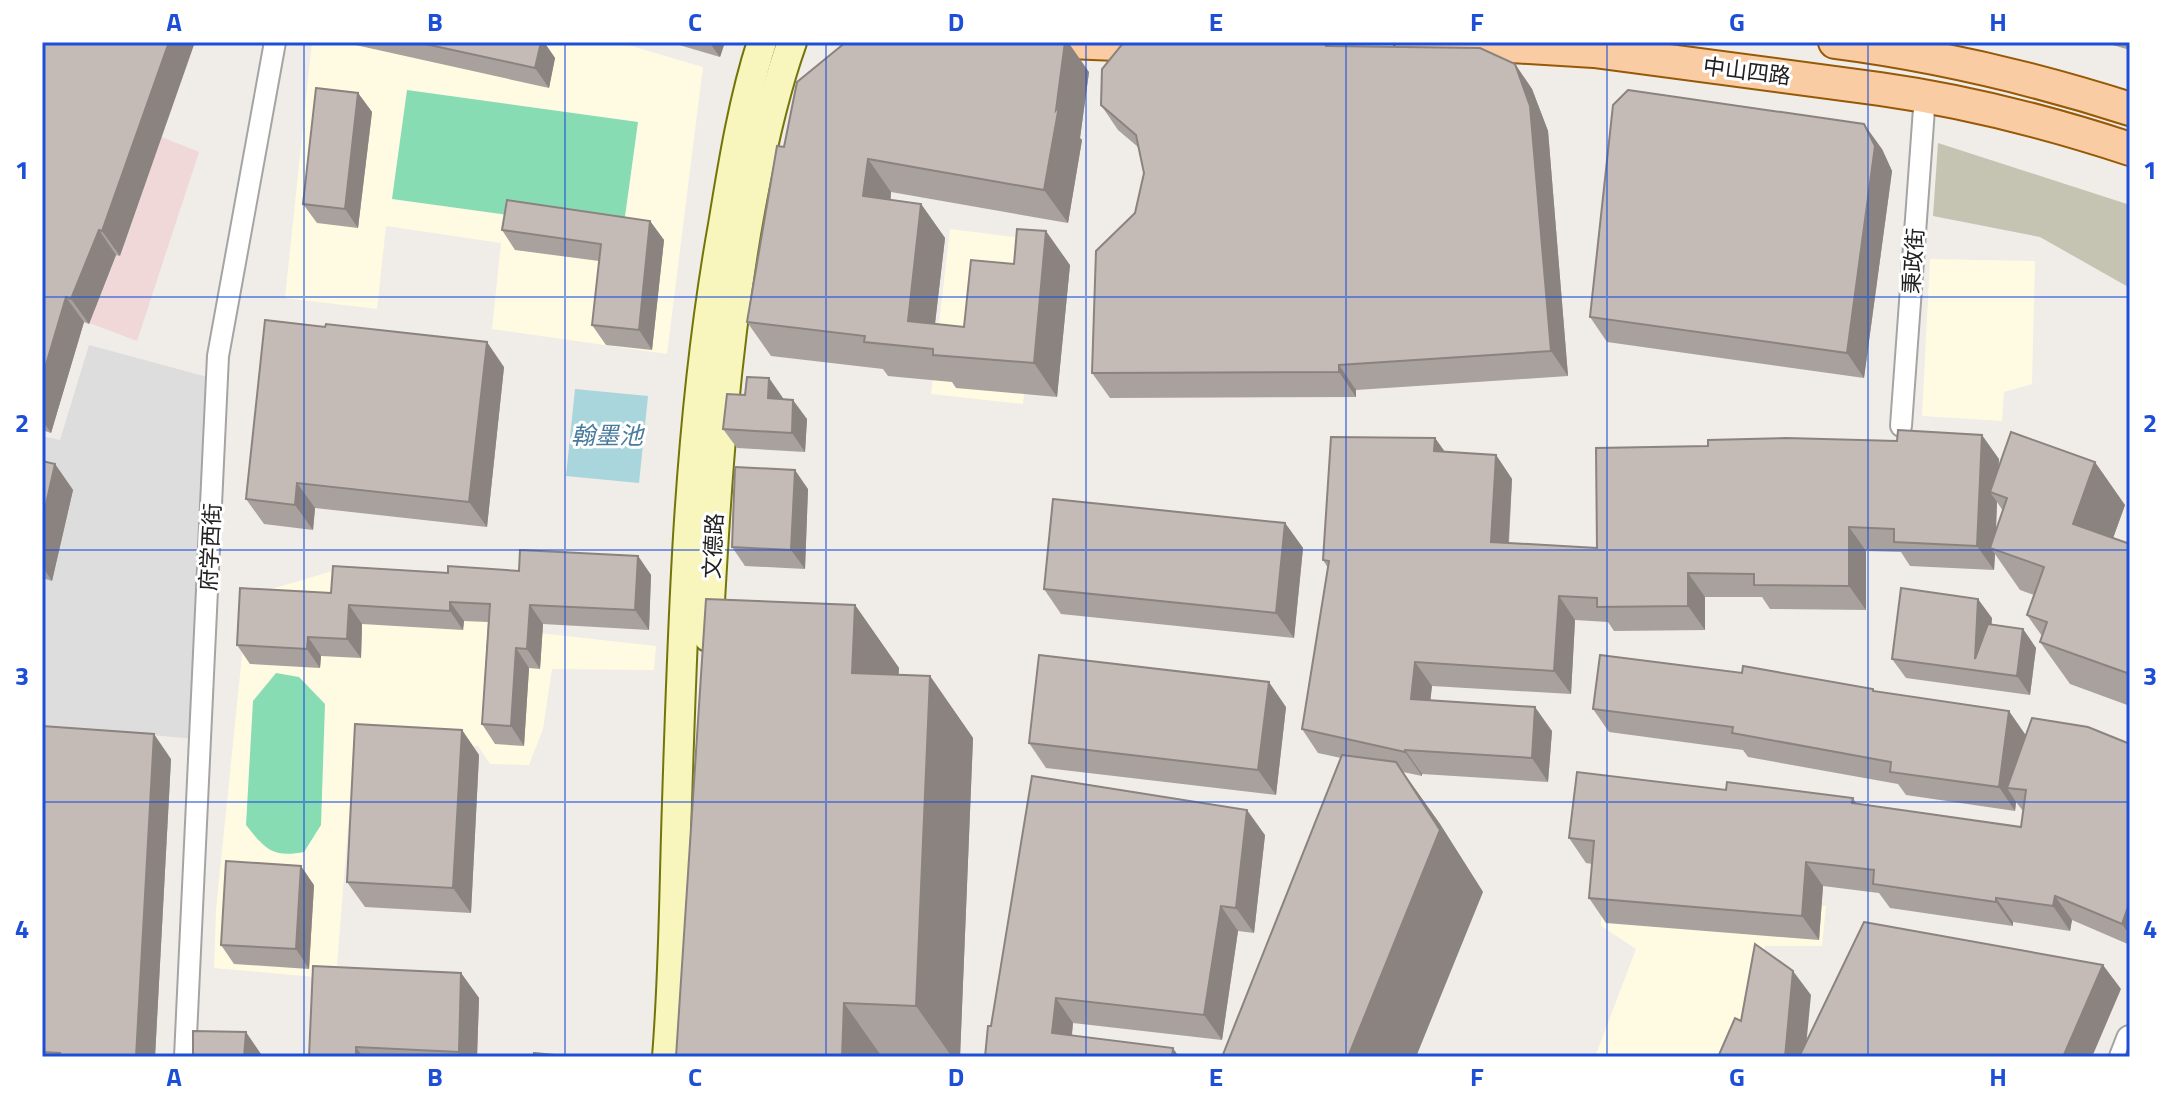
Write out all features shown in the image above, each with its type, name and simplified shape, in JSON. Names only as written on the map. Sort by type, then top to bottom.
[{"type":"main road","name":"文德路","points":[[667,1057],[683,651],[703,353],[733,166],[762,42]]},
{"type":"main road","name":"文德路","points":[[692,1057],[707,648],[726,374],[767,123],[792,42]]},
{"type":"main road","points":[[1069,42],[1197,46]]},
{"type":"main road","points":[[1835,42],[1959,62],[2052,85],[2130,109]]},
{"type":"main road","name":"中山四路","points":[[1380,48],[1512,43],[1925,95],[2023,116],[2130,149]]},
{"type":"street","name":"府学西街","points":[[185,1057],[218,356],[275,42]]},
{"type":"street","name":"秉政街","points":[[1901,426],[1925,95]]},
{"type":"street","points":[[2123,1057],[2130,1039]]},
{"type":"shaded area","points":[[312,42],[618,42],[703,67],[667,354],[492,329],[501,243],[386,226],[377,309],[285,298]]},
{"type":"shaded area","points":[[42,89],[199,152],[137,341],[42,305]]},
{"type":"shaded area","points":[[1938,143],[2130,205],[2130,288],[2040,237],[1933,216]]},
{"type":"shaded area","points":[[950,229],[1038,240],[1023,404],[931,394]]},
{"type":"shaded area","points":[[1930,259],[2035,261],[2032,384],[2004,392],[2002,421],[1922,416]]},
{"type":"shaded area","points":[[89,345],[211,378],[194,739],[42,725],[42,436],[60,440]]},
{"type":"shaded area","points":[[339,569],[521,631],[656,646],[654,670],[552,669],[543,729],[529,765],[490,764],[478,746],[355,738],[336,979],[214,968],[216,910],[248,596]]},
{"type":"shaded area","points":[[1602,887],[1826,906],[1822,946],[1765,946],[1746,1033],[1729,1029],[1718,1057],[1595,1057],[1636,949],[1601,926]]},
{"type":"green space","points":[[407,90],[638,122],[623,231],[392,199]]},
{"type":"green space","points":[[276,673],[299,677],[325,704],[321,825],[304,852],[293,854],[270,850],[246,825],[253,701]]},
{"type":"water","name":"翰墨池","points":[[575,389],[648,396],[639,483],[566,476]]},
{"type":"building","points":[[42,42],[169,42],[102,231],[99,230],[71,299],[66,297],[42,378]]},
{"type":"building","points":[[416,42],[541,42],[535,68]]},
{"type":"building","points":[[846,42],[1065,42],[1056,110],[1059,106],[1044,190],[868,159],[863,196],[921,204],[908,321],[964,327],[971,260],[1014,264],[1017,229],[1046,231],[1034,363],[933,355],[933,349],[864,342],[865,336],[747,322],[777,146],[784,147],[797,82]]},
{"type":"building","points":[[1124,42],[1326,42],[1326,46],[1480,48],[1515,64],[1530,106],[1551,351],[1339,365],[1339,372],[1092,373],[1096,251],[1135,213],[1144,173],[1136,135],[1101,105],[1102,69]]},
{"type":"building","points":[[316,88],[358,93],[345,209],[303,204]]},
{"type":"building","points":[[1628,90],[1864,124],[1875,146],[1847,353],[1590,317],[1613,105]]},
{"type":"building","points":[[507,200],[650,221],[639,330],[592,325],[601,244],[502,230]]},
{"type":"building","points":[[265,320],[487,342],[469,502],[297,483],[295,505],[246,499]]},
{"type":"building","points":[[747,377],[769,378],[768,398],[793,400],[792,433],[723,429],[727,394],[745,395]]},
{"type":"building","points":[[1898,430],[1982,435],[1977,546],[1894,542],[1894,529],[1849,527],[1849,586],[1754,585],[1754,574],[1688,573],[1688,606],[1597,607],[1597,598],[1559,596],[1554,671],[1415,662],[1411,699],[1535,707],[1532,758],[1405,752],[1302,729],[1329,561],[1323,560],[1331,437],[1435,438],[1434,451],[1496,455],[1491,542],[1597,548],[1596,448],[1708,446],[1708,440],[1786,438],[1897,441]]},
{"type":"building","points":[[2011,432],[2095,462],[2073,524],[2130,544],[2130,674],[2040,642],[2047,622],[2027,615],[2044,567],[1990,548],[2007,498],[1990,492]]},
{"type":"building","points":[[42,461],[55,464],[42,522]]},
{"type":"building","points":[[735,467],[795,470],[791,550],[732,547]]},
{"type":"building","points":[[1053,499],[1285,523],[1276,613],[1044,589]]},
{"type":"building","points":[[520,550],[638,556],[635,610],[530,605],[527,649],[516,648],[511,726],[482,724],[490,604],[450,602],[450,611],[349,605],[347,639],[308,637],[307,649],[237,645],[240,588],[331,593],[333,566],[448,573],[448,566],[519,571]]},
{"type":"building","points":[[1901,588],[1978,599],[1975,659],[1988,624],[2023,629],[2017,676],[1892,659]]},
{"type":"building","points":[[706,599],[855,605],[852,673],[930,676],[916,1006],[844,1003],[842,1057],[676,1057]]},
{"type":"building","points":[[1039,655],[1269,682],[1258,770],[1029,743]]},
{"type":"building","points":[[1600,655],[1742,673],[1743,666],[1873,691],[2009,711],[1999,787],[1890,772],[1891,762],[1732,733],[1733,727],[1593,709]]},
{"type":"building","points":[[2032,718],[2088,727],[2130,744],[2130,901],[2122,924],[2055,896],[2053,906],[1996,898],[1996,902],[1873,884],[1874,870],[1806,862],[1802,916],[1589,898],[1594,841],[1569,838],[1577,772],[1726,790],[1727,782],[1853,798],[1852,803],[2021,827],[2026,790],[2007,788]]},
{"type":"building","points":[[355,724],[462,730],[453,888],[347,882]]},
{"type":"building","points":[[42,726],[154,734],[136,1057],[59,1057],[60,1053],[42,1052]]},
{"type":"building","points":[[1342,755],[1396,762],[1440,830],[1348,1057],[1222,1057]]},
{"type":"building","points":[[1032,776],[1247,810],[1236,908],[1221,906],[1204,1015],[1056,998],[1052,1033],[1173,1048],[1172,1057],[985,1057]]},
{"type":"building","points":[[226,861],[301,866],[296,949],[221,945]]},
{"type":"building","points":[[1864,922],[2103,965],[2063,1057],[1799,1057]]},
{"type":"building","points":[[1755,944],[1793,971],[1785,1057],[1718,1057],[1735,1018],[1741,1021]]},
{"type":"building","points":[[313,966],[461,973],[459,1052],[356,1047],[356,1057],[309,1057]]},
{"type":"building","points":[[193,1031],[246,1032],[244,1057],[193,1057]]},
{"type":"building","points":[[534,1053],[576,1057],[534,1057]]}]
